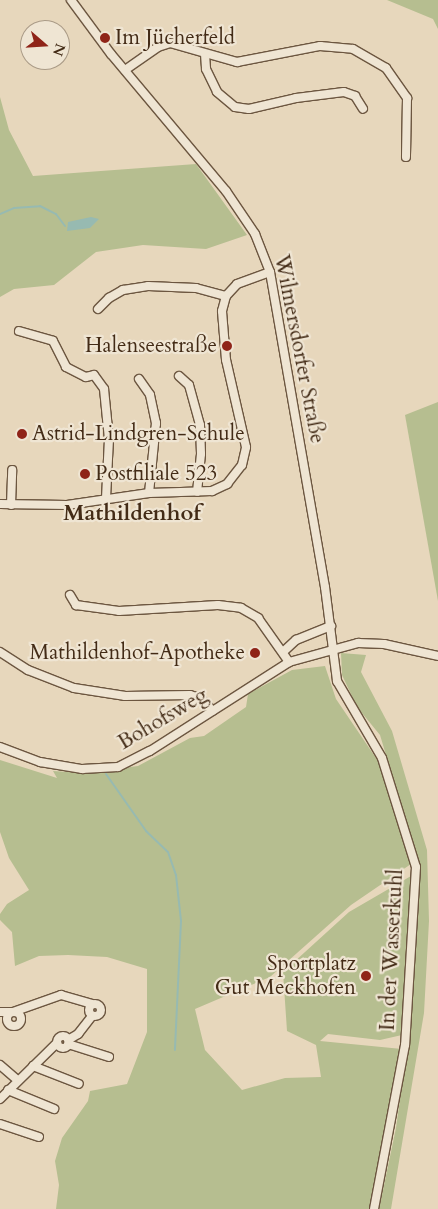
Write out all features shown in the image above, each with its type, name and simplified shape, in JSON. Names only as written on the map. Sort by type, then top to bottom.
[{"type":"street","name":"Wilmersdorfer Straße","points":[[71,0],[125,70],[226,191],[255,234],[270,272],[334,648]]},
{"type":"street","points":[[125,70],[166,44],[180,45],[205,54],[246,62],[329,46],[366,54],[386,68],[407,98],[406,157]]},
{"type":"street","points":[[205,54],[206,69],[217,92],[235,107],[249,109],[304,97],[344,92],[355,96],[363,109]]},
{"type":"street","points":[[0,504],[62,505],[150,494],[212,491],[227,484],[239,472],[245,456],[245,435],[228,376],[221,320],[226,296],[245,280],[270,272]]},
{"type":"street","points":[[98,309],[108,298],[123,290],[148,286],[196,288],[226,296]]},
{"type":"street","points":[[19,331],[53,341],[66,367],[86,377],[94,375],[104,389],[109,439],[106,499]]},
{"type":"street","points":[[179,376],[189,385],[200,425],[202,454],[196,492]]},
{"type":"street","points":[[139,379],[150,395],[156,423],[150,494]]},
{"type":"street","points":[[12,470],[12,504]]},
{"type":"street","points":[[70,595],[76,605],[119,611],[218,605],[241,608],[258,618],[289,662]]},
{"type":"street","points":[[282,652],[296,640],[331,626]]},
{"type":"street","name":"Bohofsweg","points":[[0,747],[40,762],[74,768],[118,766],[150,752],[289,662],[334,648],[358,643],[384,644],[438,656]]},
{"type":"street","name":"In der Wasserkuhl","points":[[334,648],[337,681],[382,758],[416,868],[405,1046],[374,1209]]},
{"type":"street","points":[[0,652],[28,670],[74,688],[125,696],[190,695],[200,698],[213,711]]},
{"type":"street","points":[[0,1012],[14,1012],[60,995],[92,1004],[89,1011],[92,1016],[78,1034],[63,1048],[57,1043],[17,1080],[0,1100]]},
{"type":"street","points":[[68,1042],[109,1057]]},
{"type":"street","points":[[0,1065],[17,1080]]},
{"type":"street","points":[[33,1066],[79,1084]]},
{"type":"street","points":[[8,1090],[54,1109]]},
{"type":"street","points":[[0,1124],[39,1137]]},
{"type":"green space","points":[[387,0],[438,0],[438,29],[433,19]]},
{"type":"green space","points":[[0,97],[9,130],[33,176],[196,164],[247,235],[206,249],[143,245],[96,252],[54,285],[14,289],[0,297]]},
{"type":"green space","points":[[438,402],[438,601],[405,415]]},
{"type":"green space","points":[[341,653],[366,655],[361,672],[392,731],[427,850],[429,921],[424,1013],[391,1209],[379,1209],[396,1128],[412,1012],[420,868],[380,735],[357,707],[342,675]]},
{"type":"green space","points":[[325,666],[336,699],[380,764],[411,864],[351,905],[270,977],[195,1009],[205,1050],[242,1090],[285,1078],[321,1077],[316,1045],[287,1031],[283,972],[349,912],[411,876],[402,1035],[380,1040],[328,1034],[320,1041],[402,1049],[371,1209],[56,1209],[59,1185],[55,1161],[62,1138],[88,1101],[90,1091],[127,1084],[147,1032],[147,969],[107,957],[68,955],[39,956],[15,966],[12,932],[0,920],[0,914],[7,904],[29,890],[9,858],[0,832],[0,760],[57,778],[53,771],[84,773],[138,766],[190,738],[204,736],[246,707],[248,694],[292,670]]},
{"type":"water","points":[[91,217],[99,219],[90,228],[67,231],[68,222]]},
{"type":"waterway","points":[[0,214],[14,208],[40,206],[56,214],[65,226]]},
{"type":"waterway","points":[[106,774],[146,831],[168,852],[176,875],[181,921],[175,1050]]},
{"type":"place","name":"Im Jücherfeld","points":[[105,38]]},
{"type":"place","name":"Halenseestraße","points":[[227,346]]},
{"type":"place","name":"Astrid-Lindgren-Schule","points":[[22,434]]},
{"type":"place","name":"Postfiliale 523","points":[[85,474]]},
{"type":"place","name":"Mathildenhof-Apotheke","points":[[255,653]]},
{"type":"place","name":"Sportplatz Gut Meckhofen","points":[[366,976]]},
{"type":"district","name":"Mathildenhof","points":[[132,514]]}]
